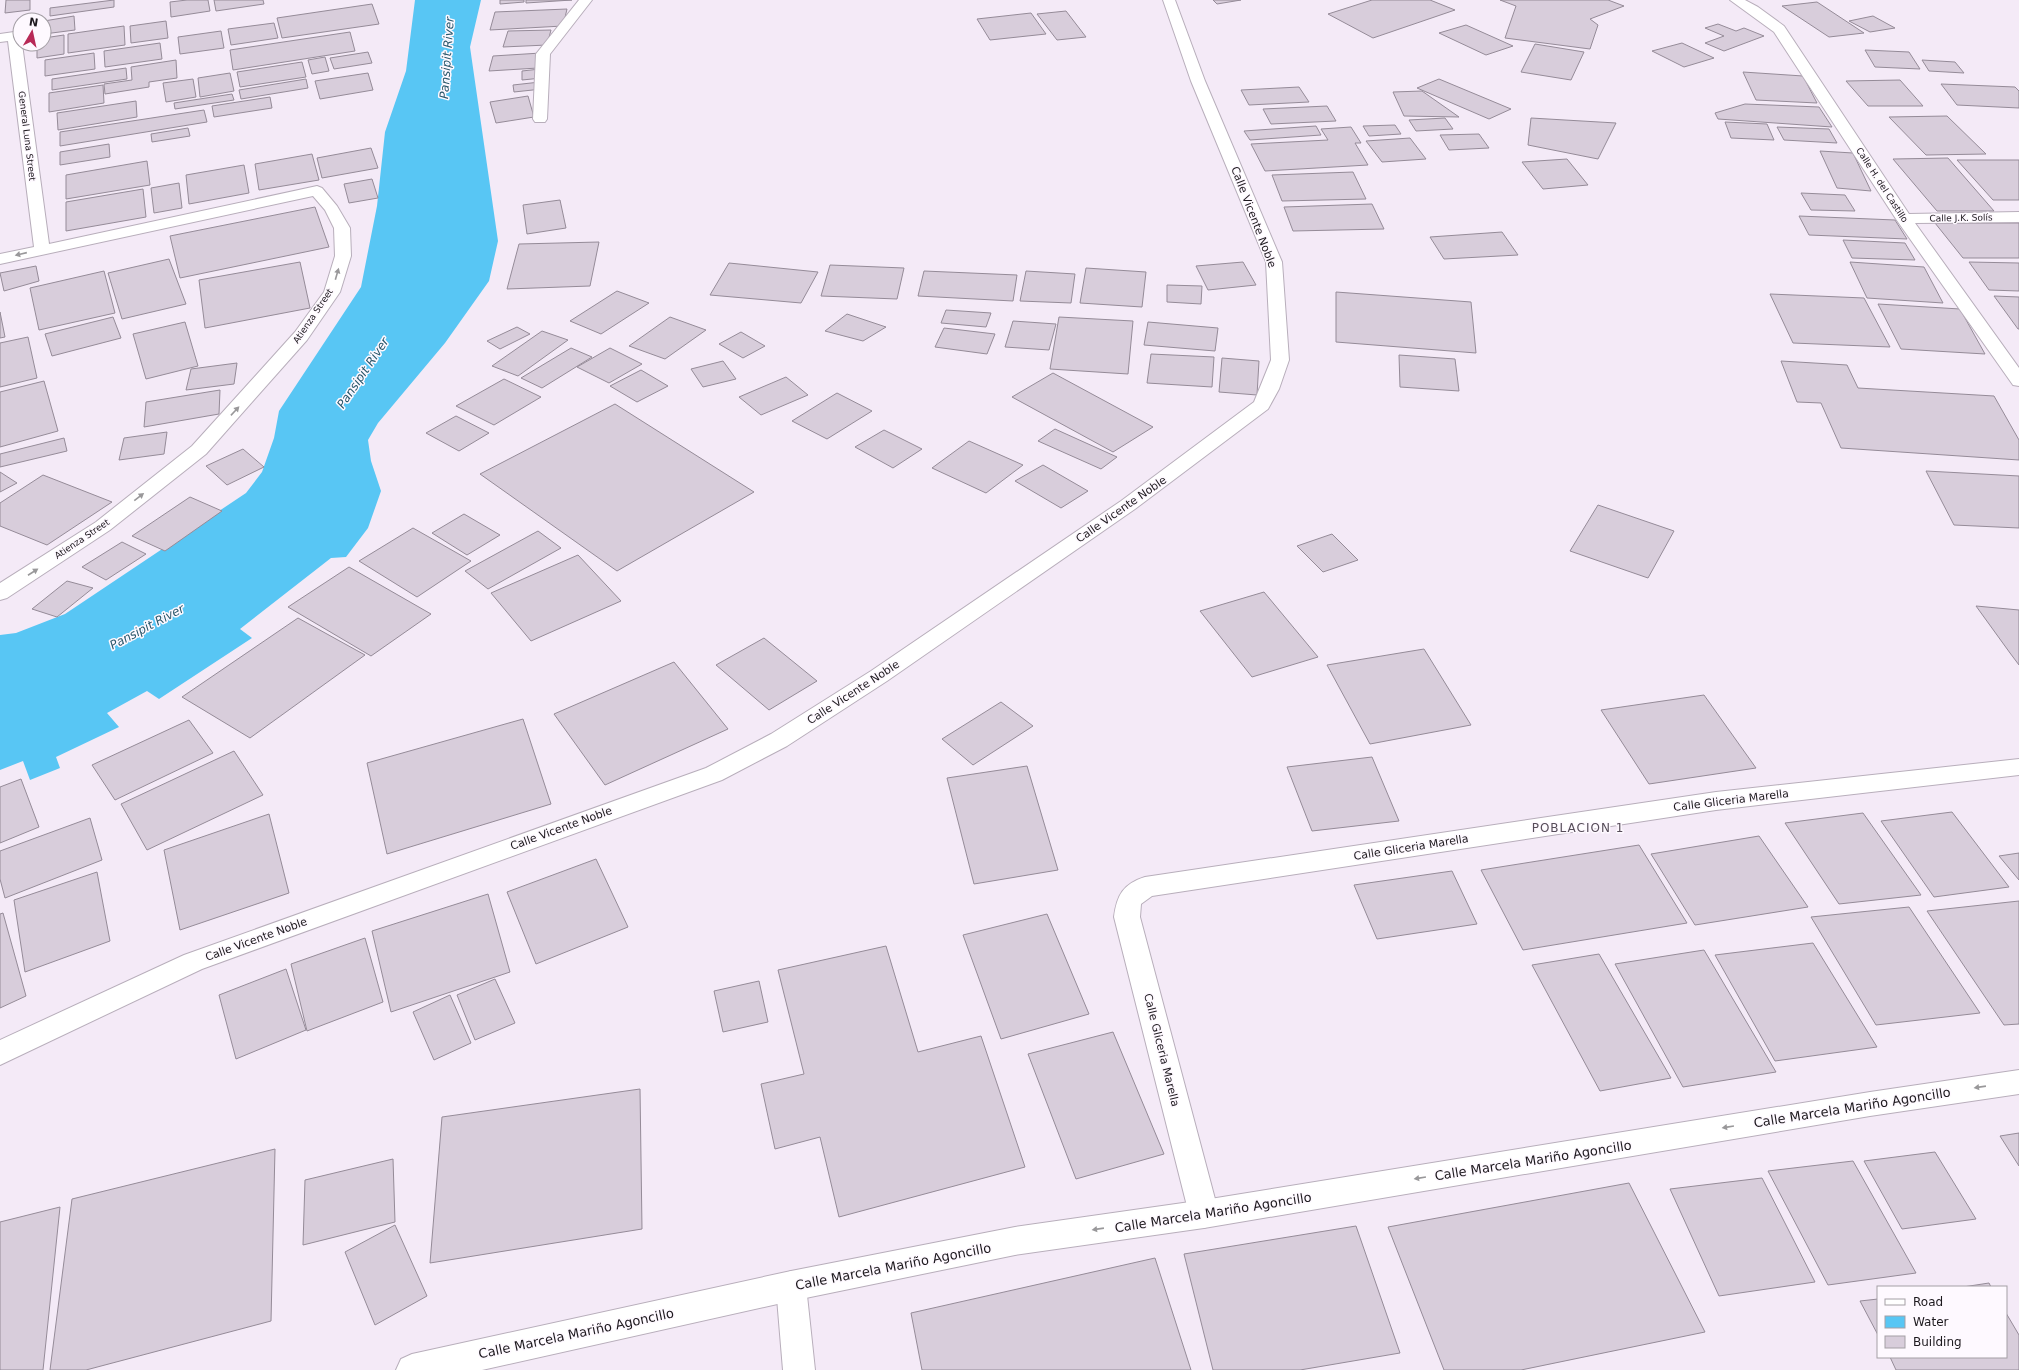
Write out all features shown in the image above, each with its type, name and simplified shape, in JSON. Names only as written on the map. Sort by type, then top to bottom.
[{"type":"street","points":[[540,118],[543,54],[586,0]]},
{"type":"street","name":"Calle Vicente Noble","points":[[0,1053],[193,962],[714,774],[779,740],[879,676],[1128,505],[1262,406],[1270,389],[1280,360],[1277,288],[1274,262],[1198,81],[1169,0]]},
{"type":"street","name":"Calle H. del Castillo","points":[[1736,0],[1754,10],[1779,29],[1904,219],[2019,381]]},
{"type":"street","name":"General Luna Street","points":[[0,38],[14,36],[42,250]]},
{"type":"street","name":"Atienza Street","points":[[0,593],[103,526],[199,450],[302,336],[332,292],[342,256],[342,228],[332,209],[317,191],[42,250]]},
{"type":"street","name":"Calle J.K. Solís","points":[[1904,219],[2019,217]]},
{"type":"street","points":[[0,259],[42,250]]},
{"type":"street","name":"Calle Gliceria Marella","points":[[1204,1214],[1128,917],[1129,900],[1145,888],[1716,801],[2019,767]]},
{"type":"street","name":"Calle Marcela Mariño Agoncillo","points":[[412,1370],[791,1286],[1015,1241],[1204,1214],[1870,1104],[2019,1082]]},
{"type":"street","points":[[791,1286],[798,1370]]},
{"type":"water","name":"Pansipit River","points":[[415,0],[481,0],[470,47],[498,241],[489,281],[445,343],[378,423],[368,440],[371,461],[381,491],[368,528],[346,557],[331,558],[240,629],[252,638],[159,699],[147,691],[107,713],[119,727],[56,757],[60,768],[30,780],[23,761],[0,770],[0,635],[16,633],[65,614],[246,493],[262,472],[274,438],[279,411],[361,287],[377,206],[385,132],[406,71]]},
{"type":"building","points":[[6,0],[30,0],[30,10],[5,13]]},
{"type":"building","points":[[114,0],[114,7],[52,16],[50,8]]},
{"type":"building","points":[[208,0],[210,11],[171,17],[170,2]]},
{"type":"building","points":[[214,0],[263,0],[264,4],[216,11]]},
{"type":"building","points":[[500,0],[524,0],[524,2],[500,4]]},
{"type":"building","points":[[526,0],[572,0],[526,3]]},
{"type":"building","points":[[1213,0],[1241,0],[1217,4]]},
{"type":"building","points":[[1372,0],[1430,0],[1455,10],[1373,38],[1328,14]]},
{"type":"building","points":[[1500,0],[1608,0],[1624,6],[1590,19],[1598,25],[1590,49],[1505,38],[1516,6]]},
{"type":"building","points":[[1817,2],[1864,33],[1829,37],[1782,6]]},
{"type":"building","points":[[372,4],[379,24],[282,38],[277,18]]},
{"type":"building","points":[[567,9],[563,26],[490,30],[495,12]]},
{"type":"building","points":[[1066,11],[1086,37],[1057,40],[1037,14]]},
{"type":"building","points":[[1031,13],[1046,34],[990,40],[977,19]]},
{"type":"building","points":[[74,16],[75,30],[52,33],[52,20]]},
{"type":"building","points":[[1873,16],[1895,28],[1870,32],[1849,21]]},
{"type":"building","points":[[166,21],[168,38],[131,43],[130,26]]},
{"type":"building","points":[[274,23],[278,38],[231,45],[228,29]]},
{"type":"building","points":[[1718,24],[1736,31],[1744,28],[1764,36],[1724,51],[1705,43],[1724,36],[1705,28]]},
{"type":"building","points":[[1466,25],[1513,46],[1486,55],[1439,33]]},
{"type":"building","points":[[124,26],[125,45],[68,53],[68,34]]},
{"type":"building","points":[[551,30],[547,45],[503,47],[508,31]]},
{"type":"building","points":[[221,31],[224,48],[180,54],[178,37]]},
{"type":"building","points":[[350,32],[355,51],[233,70],[230,50]]},
{"type":"building","points":[[64,35],[64,54],[37,58],[37,52],[52,52],[52,37]]},
{"type":"building","points":[[160,43],[162,59],[105,67],[104,51]]},
{"type":"building","points":[[1682,43],[1714,58],[1684,67],[1652,51]]},
{"type":"building","points":[[1535,44],[1584,52],[1571,80],[1521,72]]},
{"type":"building","points":[[1865,50],[1909,52],[1920,69],[1875,67]]},
{"type":"building","points":[[368,52],[372,63],[334,69],[330,58]]},
{"type":"building","points":[[94,53],[95,69],[45,76],[45,60]]},
{"type":"building","points":[[541,53],[538,68],[489,71],[493,56]]},
{"type":"building","points":[[325,57],[329,71],[312,74],[308,60]]},
{"type":"building","points":[[176,60],[177,78],[149,82],[149,87],[105,94],[104,84],[132,80],[131,67]]},
{"type":"building","points":[[1922,60],[1955,62],[1964,73],[1929,71]]},
{"type":"building","points":[[302,62],[306,77],[240,87],[237,72]]},
{"type":"building","points":[[126,68],[127,79],[52,90],[52,79]]},
{"type":"building","points":[[540,69],[542,78],[522,80],[522,71]]},
{"type":"building","points":[[1743,72],[1803,76],[1817,103],[1756,100]]},
{"type":"building","points":[[230,73],[234,91],[200,97],[198,78]]},
{"type":"building","points":[[368,73],[373,90],[320,99],[315,81]]},
{"type":"building","points":[[193,79],[196,97],[166,102],[163,83]]},
{"type":"building","points":[[306,79],[308,88],[241,99],[239,90]]},
{"type":"building","points":[[1439,79],[1511,109],[1489,119],[1417,88]]},
{"type":"building","points":[[1900,80],[1923,106],[1868,106],[1846,81]]},
{"type":"building","points":[[540,82],[542,89],[514,92],[513,85]]},
{"type":"building","points":[[1941,84],[2015,87],[2019,91],[2019,108],[1957,105]]},
{"type":"building","points":[[103,85],[104,103],[49,112],[49,93]]},
{"type":"building","points":[[1299,87],[1309,102],[1249,105],[1241,90]]},
{"type":"building","points":[[1422,91],[1459,117],[1404,116],[1393,92]]},
{"type":"building","points":[[232,94],[234,100],[175,109],[174,103]]},
{"type":"building","points":[[528,96],[534,117],[496,123],[490,102]]},
{"type":"building","points":[[270,97],[272,108],[214,117],[212,106]]},
{"type":"building","points":[[136,101],[137,117],[58,130],[57,113]]},
{"type":"building","points":[[1745,104],[1819,107],[1832,127],[1718,119],[1715,113]]},
{"type":"building","points":[[1327,106],[1336,121],[1271,124],[1263,109]]},
{"type":"building","points":[[204,110],[207,122],[60,146],[60,132]]},
{"type":"building","points":[[1947,116],[1986,154],[1926,155],[1889,117]]},
{"type":"building","points":[[1445,118],[1453,129],[1416,131],[1409,120]]},
{"type":"building","points":[[1531,118],[1616,123],[1598,159],[1528,145]]},
{"type":"building","points":[[1725,122],[1767,124],[1774,140],[1731,138]]},
{"type":"building","points":[[1395,125],[1401,134],[1369,136],[1363,126]]},
{"type":"building","points":[[1316,126],[1321,135],[1250,140],[1244,131]]},
{"type":"building","points":[[1351,127],[1361,143],[1355,143],[1368,165],[1265,171],[1251,144],[1328,140],[1321,129]]},
{"type":"building","points":[[1777,127],[1829,129],[1837,143],[1784,140]]},
{"type":"building","points":[[188,128],[190,136],[152,142],[151,134]]},
{"type":"building","points":[[1479,134],[1489,148],[1449,150],[1440,135]]},
{"type":"building","points":[[1410,138],[1426,159],[1382,162],[1366,141]]},
{"type":"building","points":[[109,144],[110,157],[60,165],[60,152]]},
{"type":"building","points":[[371,148],[378,168],[322,178],[317,158]]},
{"type":"building","points":[[1820,151],[1853,153],[1871,191],[1837,188]]},
{"type":"building","points":[[312,154],[319,180],[259,190],[255,164]]},
{"type":"building","points":[[1948,158],[1994,211],[1937,211],[1893,159]]},
{"type":"building","points":[[1567,159],[1588,185],[1543,189],[1522,162]]},
{"type":"building","points":[[1957,160],[2019,160],[2019,200],[1993,200]]},
{"type":"building","points":[[147,161],[150,185],[66,199],[66,175]]},
{"type":"building","points":[[244,165],[249,193],[189,204],[186,175]]},
{"type":"building","points":[[1353,172],[1366,199],[1282,201],[1272,175]]},
{"type":"building","points":[[372,179],[378,198],[349,203],[344,184]]},
{"type":"building","points":[[179,183],[182,208],[154,213],[151,188]]},
{"type":"building","points":[[143,189],[146,217],[66,231],[66,202]]},
{"type":"building","points":[[1801,193],[1845,195],[1855,211],[1811,210]]},
{"type":"building","points":[[560,200],[566,228],[527,234],[523,205]]},
{"type":"building","points":[[1372,204],[1384,229],[1293,231],[1284,207]]},
{"type":"building","points":[[315,207],[329,247],[180,278],[170,236]]},
{"type":"building","points":[[1799,216],[1895,220],[1907,239],[1809,235]]},
{"type":"building","points":[[1935,223],[2019,223],[2019,258],[1963,258]]},
{"type":"building","points":[[1502,232],[1518,255],[1444,259],[1430,237]]},
{"type":"building","points":[[1843,240],[1905,243],[1915,260],[1852,258]]},
{"type":"building","points":[[599,242],[590,286],[507,289],[519,244]]},
{"type":"building","points":[[169,259],[186,304],[122,319],[108,273]]},
{"type":"building","points":[[300,262],[310,308],[205,328],[199,280]]},
{"type":"building","points":[[1243,262],[1256,285],[1208,290],[1196,266]]},
{"type":"building","points":[[1850,262],[1924,267],[1943,303],[1867,298]]},
{"type":"building","points":[[1969,262],[2019,263],[2019,291],[1989,290]]},
{"type":"building","points":[[729,263],[818,272],[801,303],[710,295]]},
{"type":"building","points":[[830,265],[904,268],[897,299],[821,296]]},
{"type":"building","points":[[36,266],[39,281],[4,291],[0,273]]},
{"type":"building","points":[[1086,268],[1146,272],[1142,307],[1080,303]]},
{"type":"building","points":[[104,271],[115,313],[39,330],[30,288]]},
{"type":"building","points":[[924,271],[1017,275],[1013,301],[918,296]]},
{"type":"building","points":[[1026,271],[1075,274],[1071,303],[1020,301]]},
{"type":"building","points":[[1167,285],[1202,286],[1201,304],[1167,302]]},
{"type":"building","points":[[617,291],[649,303],[601,334],[570,321]]},
{"type":"building","points":[[1336,292],[1471,302],[1476,353],[1336,342]]},
{"type":"building","points":[[1770,294],[1864,298],[1890,347],[1793,343]]},
{"type":"building","points":[[1994,296],[2019,297],[2019,329],[2018,329]]},
{"type":"building","points":[[1878,304],[1960,309],[1985,354],[1901,349]]},
{"type":"building","points":[[946,310],[991,313],[986,327],[941,323]]},
{"type":"building","points":[[0,312],[5,337],[0,338]]},
{"type":"building","points":[[847,314],[886,327],[863,341],[825,331]]},
{"type":"building","points":[[113,317],[121,338],[52,356],[45,334]]},
{"type":"building","points":[[670,317],[706,330],[665,359],[629,346]]},
{"type":"building","points":[[1059,317],[1133,321],[1128,374],[1050,369]]},
{"type":"building","points":[[1013,321],[1056,324],[1049,350],[1005,347]]},
{"type":"building","points":[[185,322],[198,366],[146,379],[133,334]]},
{"type":"building","points":[[1148,322],[1218,328],[1215,351],[1144,345]]},
{"type":"building","points":[[517,327],[530,334],[500,349],[487,341]]},
{"type":"building","points":[[944,328],[995,334],[987,354],[935,347]]},
{"type":"building","points":[[542,331],[568,340],[518,376],[492,366]]},
{"type":"building","points":[[741,332],[765,346],[743,358],[719,344]]},
{"type":"building","points":[[28,337],[37,378],[0,387],[0,343]]},
{"type":"building","points":[[571,348],[592,357],[542,388],[521,378]]},
{"type":"building","points":[[610,348],[642,364],[609,383],[577,367]]},
{"type":"building","points":[[1151,354],[1214,357],[1212,387],[1147,383]]},
{"type":"building","points":[[1399,355],[1455,359],[1459,391],[1400,387]]},
{"type":"building","points":[[1222,358],[1259,361],[1257,395],[1219,392]]},
{"type":"building","points":[[723,361],[736,379],[703,387],[691,369]]},
{"type":"building","points":[[1781,361],[1847,365],[1858,388],[1994,396],[2019,440],[2019,460],[1841,448],[1821,403],[1797,402]]},
{"type":"building","points":[[237,363],[234,384],[186,390],[191,369]]},
{"type":"building","points":[[641,370],[668,386],[637,402],[610,386]]},
{"type":"building","points":[[1053,373],[1153,427],[1113,452],[1012,397]]},
{"type":"building","points":[[786,377],[808,395],[761,415],[739,397]]},
{"type":"building","points":[[504,379],[541,397],[494,425],[456,406]]},
{"type":"building","points":[[44,381],[58,431],[0,447],[0,392]]},
{"type":"building","points":[[220,390],[219,414],[144,427],[146,402]]},
{"type":"building","points":[[837,393],[872,411],[827,439],[792,421]]},
{"type":"building","points":[[615,404],[754,492],[617,571],[480,474]]},
{"type":"building","points":[[456,416],[489,433],[459,451],[426,433]]},
{"type":"building","points":[[1055,429],[1117,457],[1101,469],[1038,441]]},
{"type":"building","points":[[884,430],[922,449],[893,468],[855,447]]},
{"type":"building","points":[[167,432],[164,454],[119,460],[124,438]]},
{"type":"building","points":[[64,438],[67,451],[0,467],[0,454]]},
{"type":"building","points":[[969,441],[1023,465],[986,493],[932,468]]},
{"type":"building","points":[[243,449],[264,467],[227,485],[206,466]]},
{"type":"building","points":[[1043,465],[1088,491],[1061,508],[1015,481]]},
{"type":"building","points":[[1926,471],[2019,476],[2019,528],[1954,525]]},
{"type":"building","points":[[0,472],[17,483],[0,492]]},
{"type":"building","points":[[43,475],[112,502],[47,545],[0,526],[0,503]]},
{"type":"building","points":[[190,497],[222,511],[165,551],[132,536]]},
{"type":"building","points":[[1598,505],[1674,531],[1648,578],[1570,551]]},
{"type":"building","points":[[464,514],[500,535],[467,555],[432,533]]},
{"type":"building","points":[[413,528],[471,561],[417,597],[359,561]]},
{"type":"building","points":[[538,531],[561,548],[488,589],[465,571]]},
{"type":"building","points":[[1332,534],[1358,560],[1323,572],[1297,546]]},
{"type":"building","points":[[122,542],[146,554],[106,580],[82,567]]},
{"type":"building","points":[[578,555],[621,601],[531,641],[491,593]]},
{"type":"building","points":[[349,567],[431,614],[371,656],[288,607]]},
{"type":"building","points":[[67,581],[93,588],[57,617],[32,609]]},
{"type":"building","points":[[1264,592],[1318,657],[1252,677],[1200,611]]},
{"type":"building","points":[[1976,606],[2019,610],[2019,665],[2010,653]]},
{"type":"building","points":[[298,618],[365,655],[250,738],[182,697]]},
{"type":"building","points":[[764,638],[817,681],[769,710],[716,665]]},
{"type":"building","points":[[1424,649],[1471,725],[1370,744],[1327,665]]},
{"type":"building","points":[[674,662],[728,729],[605,785],[554,714]]},
{"type":"building","points":[[1704,695],[1756,768],[1649,784],[1601,710]]},
{"type":"building","points":[[1001,702],[1033,726],[973,765],[942,739]]},
{"type":"building","points":[[523,719],[551,804],[387,854],[367,763]]},
{"type":"building","points":[[189,720],[213,753],[115,800],[92,765]]},
{"type":"building","points":[[234,751],[263,795],[147,850],[121,804]]},
{"type":"building","points":[[1372,757],[1399,821],[1312,831],[1287,767]]},
{"type":"building","points":[[1027,766],[1058,870],[974,884],[947,778]]},
{"type":"building","points":[[21,779],[39,827],[0,843],[0,787]]},
{"type":"building","points":[[1952,812],[2009,887],[1934,897],[1881,821]]},
{"type":"building","points":[[1863,813],[1921,895],[1839,904],[1785,823]]},
{"type":"building","points":[[269,814],[289,893],[180,930],[164,850]]},
{"type":"building","points":[[90,818],[102,860],[5,898],[0,879],[0,851]]},
{"type":"building","points":[[1759,836],[1808,907],[1695,925],[1651,854]]},
{"type":"building","points":[[1639,845],[1687,923],[1523,950],[1481,870]]},
{"type":"building","points":[[2019,853],[2019,880],[1999,856]]},
{"type":"building","points":[[596,859],[628,927],[536,964],[507,892]]},
{"type":"building","points":[[1452,871],[1477,924],[1377,939],[1354,885]]},
{"type":"building","points":[[97,872],[110,941],[25,972],[14,900]]},
{"type":"building","points":[[488,894],[510,972],[391,1012],[372,931]]},
{"type":"building","points":[[2019,901],[2019,1024],[2004,1025],[1927,911]]},
{"type":"building","points":[[1909,907],[1980,1013],[1876,1025],[1811,917]]},
{"type":"building","points":[[3,913],[26,996],[0,1008],[0,914]]},
{"type":"building","points":[[1047,914],[1089,1014],[1001,1039],[963,935]]},
{"type":"building","points":[[365,938],[383,1002],[307,1031],[291,964]]},
{"type":"building","points":[[1813,943],[1877,1047],[1775,1061],[1715,955]]},
{"type":"building","points":[[886,946],[918,1052],[981,1036],[1025,1167],[839,1217],[820,1137],[775,1149],[761,1084],[804,1074],[778,970]]},
{"type":"building","points":[[1704,950],[1776,1072],[1683,1087],[1615,964]]},
{"type":"building","points":[[1599,954],[1671,1078],[1600,1091],[1532,965]]},
{"type":"building","points":[[286,969],[306,1030],[236,1059],[219,995]]},
{"type":"building","points":[[495,979],[515,1023],[475,1040],[457,995]]},
{"type":"building","points":[[759,981],[768,1022],[723,1032],[714,991]]},
{"type":"building","points":[[450,995],[471,1043],[434,1060],[413,1012]]},
{"type":"building","points":[[1113,1032],[1164,1154],[1076,1179],[1028,1054]]},
{"type":"building","points":[[640,1089],[642,1229],[430,1263],[442,1117]]},
{"type":"building","points":[[2019,1133],[2019,1166],[2000,1136]]},
{"type":"building","points":[[275,1149],[271,1321],[86,1370],[50,1370],[72,1199]]},
{"type":"building","points":[[1935,1152],[1976,1219],[1902,1229],[1864,1161]]},
{"type":"building","points":[[393,1159],[395,1222],[303,1245],[305,1180]]},
{"type":"building","points":[[1853,1161],[1916,1273],[1828,1285],[1768,1171]]},
{"type":"building","points":[[1762,1178],[1815,1282],[1719,1296],[1670,1189]]},
{"type":"building","points":[[1629,1183],[1705,1332],[1521,1370],[1444,1370],[1388,1227]]},
{"type":"building","points":[[60,1207],[43,1370],[0,1370],[0,1222]]},
{"type":"building","points":[[395,1225],[427,1296],[375,1325],[345,1252]]},
{"type":"building","points":[[1356,1226],[1400,1353],[1300,1370],[1213,1370],[1184,1254]]},
{"type":"building","points":[[1155,1258],[1191,1370],[922,1370],[911,1313]]},
{"type":"building","points":[[1989,1283],[1990,1286],[1970,1286]]},
{"type":"building","points":[[1877,1299],[1877,1333],[1860,1301]]},
{"type":"building","points":[[2007,1315],[2019,1335],[2019,1370],[1896,1370],[1890,1358],[2007,1358]]},
{"type":"district","name":"POBLACION 1","points":[[1578,828]]}]
